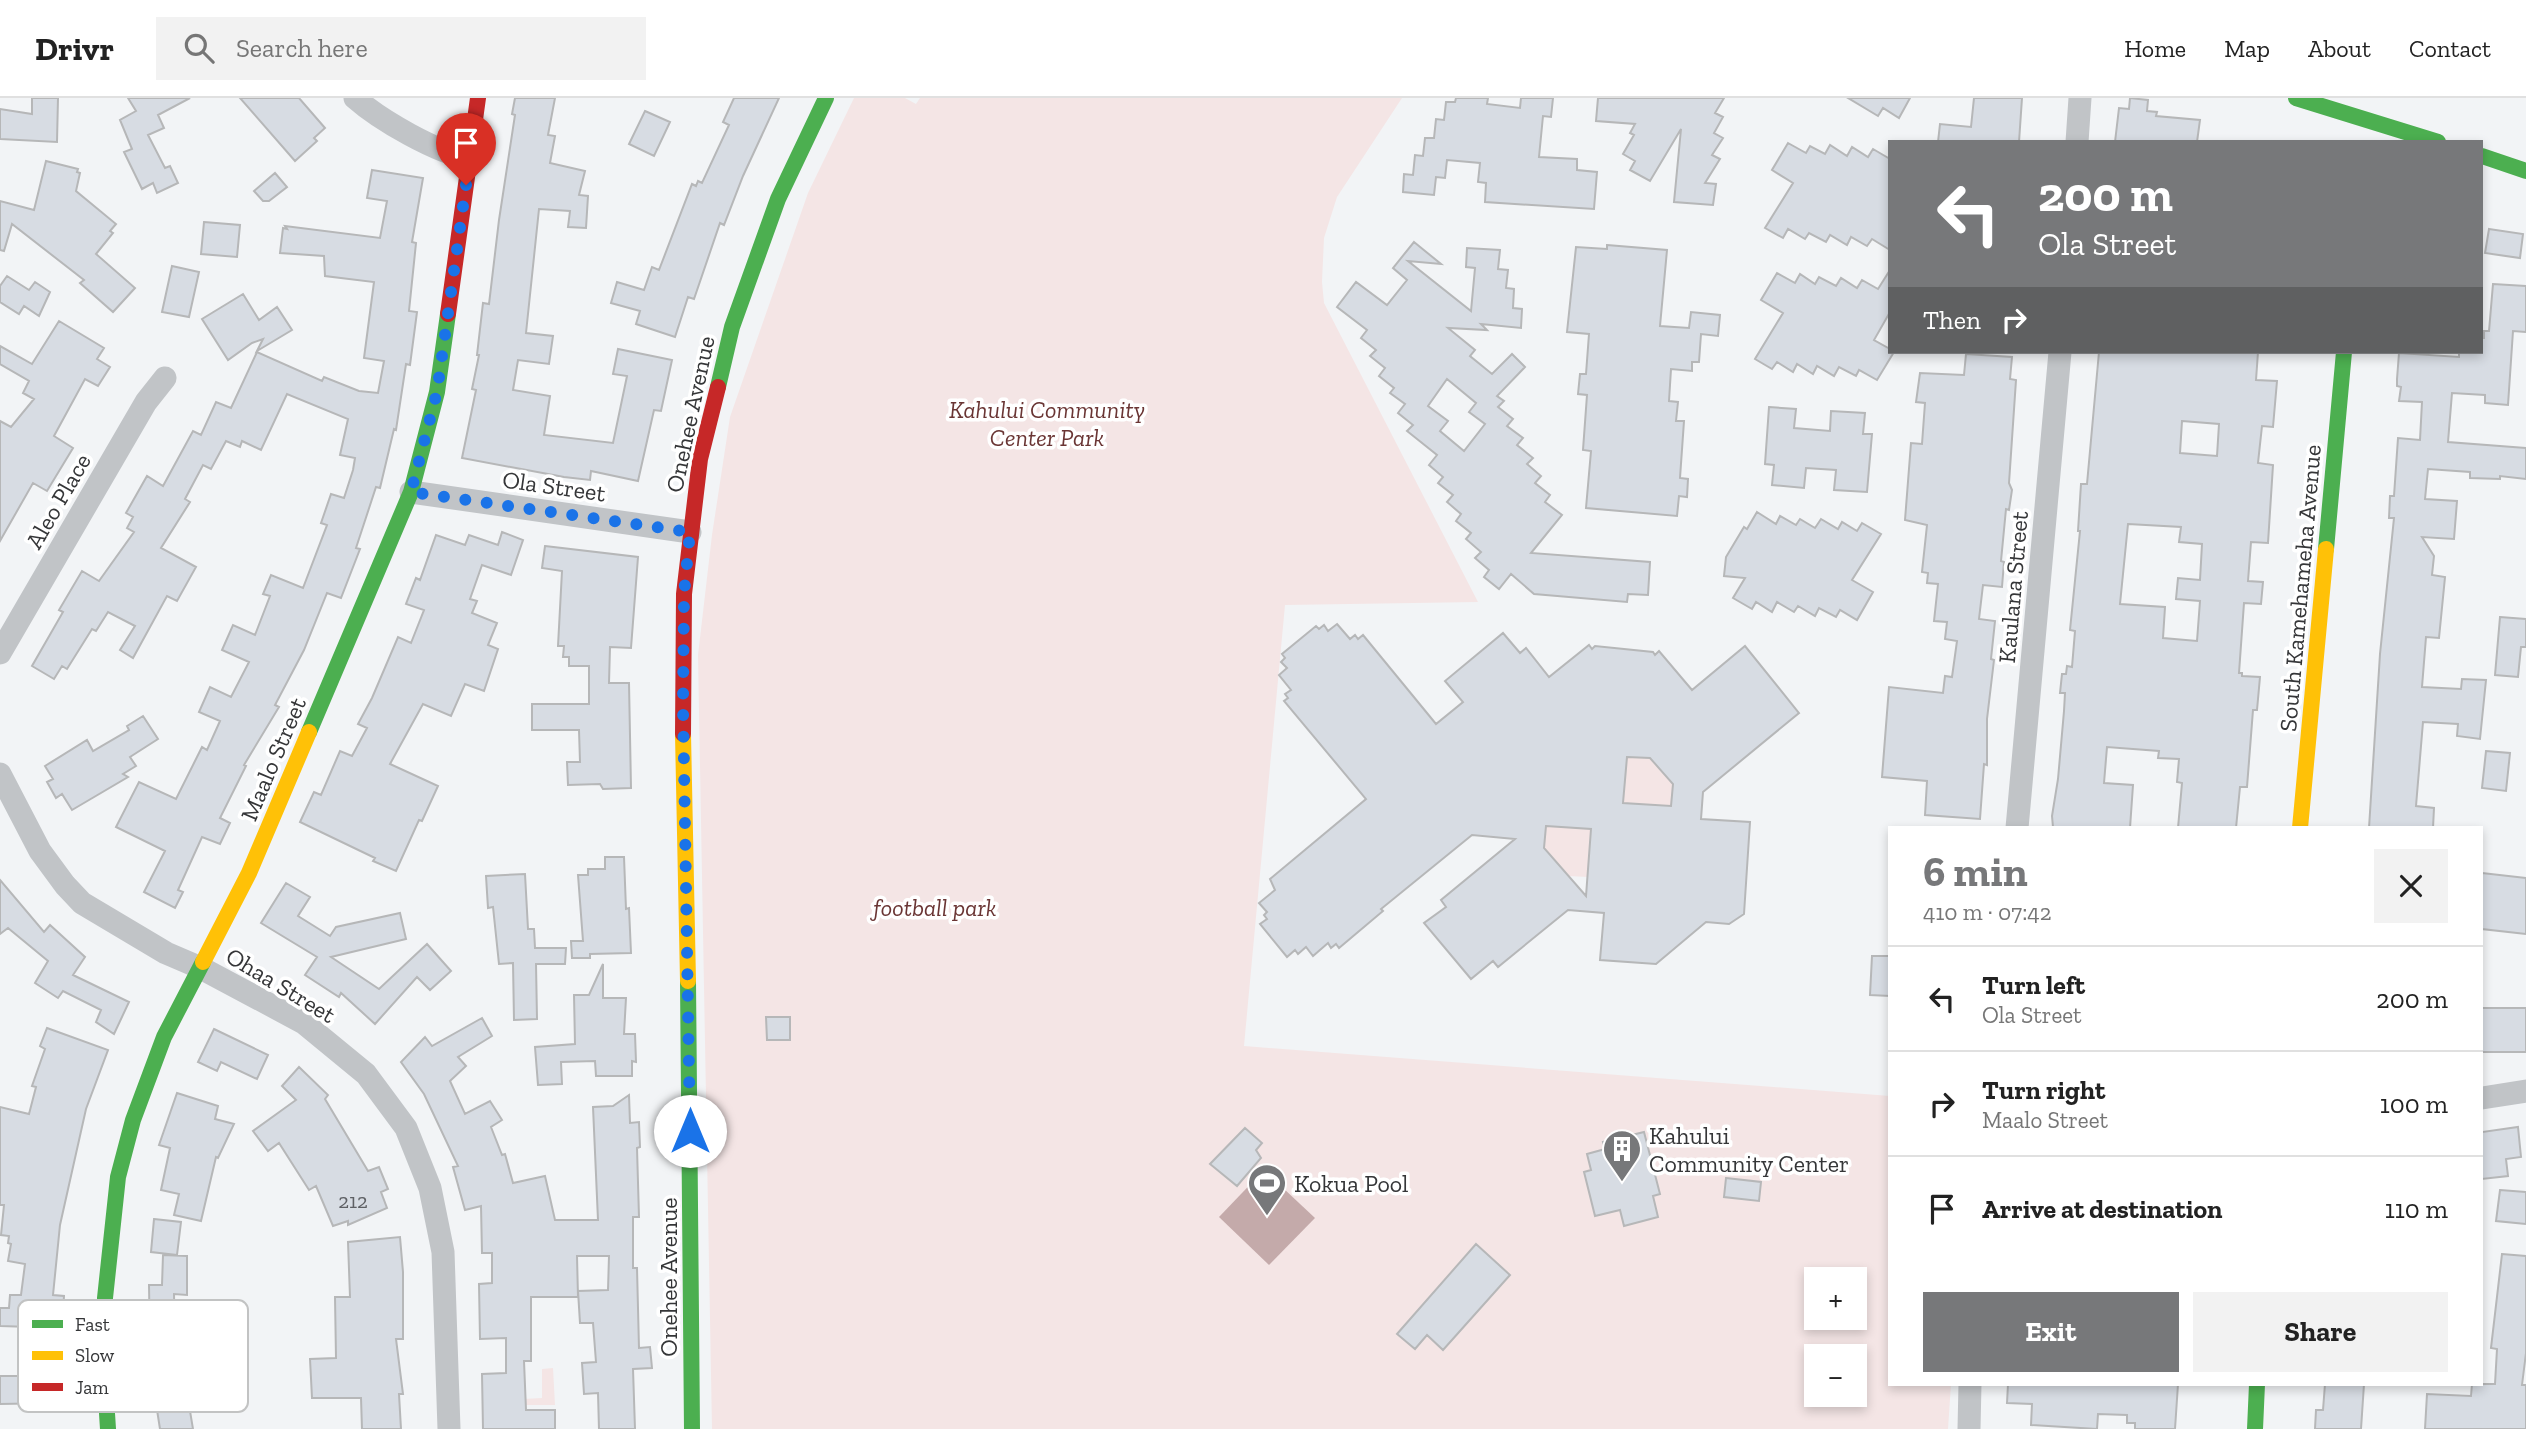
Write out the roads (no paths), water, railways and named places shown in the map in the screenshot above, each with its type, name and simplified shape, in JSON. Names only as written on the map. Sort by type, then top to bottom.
[{"type":"street","points":[[355,98],[398,127],[455,156],[470,159]]},
{"type":"street","name":"Maalo Street","points":[[105,1300],[118,1177],[133,1120],[164,1037],[249,873],[411,492],[437,392],[478,98]]},
{"type":"street","name":"Onehee Avenue","points":[[692,1429],[688,955],[683,733],[684,594],[690,532],[700,459],[732,327],[778,199],[826,98]]},
{"type":"street","points":[[2077,140],[2080,98]]},
{"type":"street","points":[[2296,98],[2366,110],[2434,140]]},
{"type":"street","points":[[2363,140],[2366,110]]},
{"type":"street","points":[[2483,156],[2526,171]]},
{"type":"street","name":"Kaulana Street","points":[[2017,826],[2060,354]]},
{"type":"street","name":"South Kamehameha Avenue","points":[[2301,826],[2344,354]]},
{"type":"street","name":"Aleo Place","points":[[0,653],[146,402],[165,378]]},
{"type":"street","name":"Ola Street","points":[[411,492],[690,532]]},
{"type":"street","name":"Ohaa Street","points":[[0,774],[40,851],[82,903],[166,953],[201,968],[304,1023],[366,1074],[405,1128],[430,1188],[443,1252],[449,1429]]},
{"type":"street","points":[[2483,1098],[2526,1091]]},
{"type":"street","points":[[1969,1429],[1970,1386]]},
{"type":"street","points":[[2255,1429],[2257,1386]]},
{"type":"place","name":"Kahului Community Center","points":[[1622,1183]]},
{"type":"place","name":"Kokua Pool","points":[[1267,1217]]},
{"type":"park label","name":"Kahului Community Center Park","points":[[1047,423]]},
{"type":"park label","name":"football park","points":[[935,907]]}]
